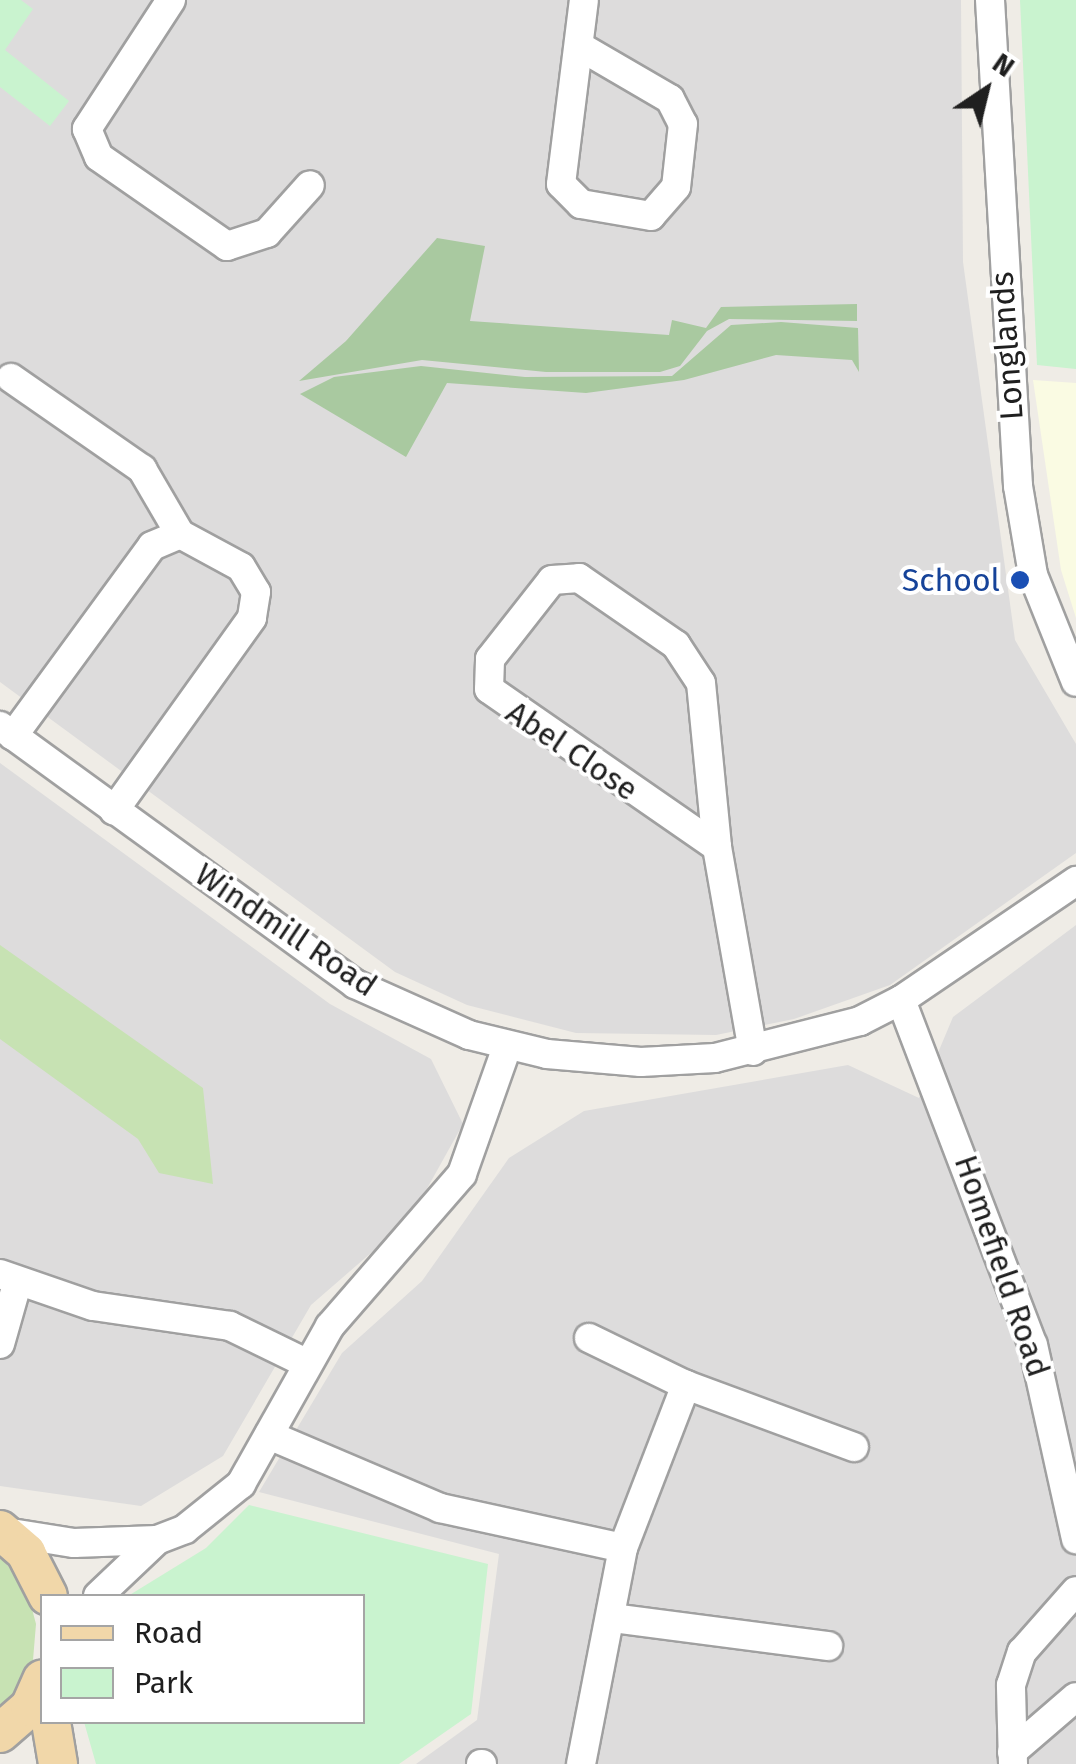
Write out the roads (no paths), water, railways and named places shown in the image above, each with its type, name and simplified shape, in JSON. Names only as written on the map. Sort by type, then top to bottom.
[{"type":"main road","points":[[2,1531],[26,1553],[47,1594]]},
{"type":"main road","points":[[0,1733],[30,1707],[40,1684]]},
{"type":"main road","points":[[51,1724],[58,1764]]},
{"type":"street","points":[[171,0],[87,129],[99,156],[227,246],[268,232],[310,185]]},
{"type":"street","points":[[579,46],[670,99],[683,124],[676,187],[651,216],[581,204],[561,184],[584,0]]},
{"type":"street","name":"Longlands","points":[[990,0],[1018,486],[1034,575],[1076,682]]},
{"type":"street","points":[[12,378],[142,469],[180,534],[241,566],[256,592],[252,618],[114,810]]},
{"type":"street","name":"Windmill Road","points":[[180,534],[152,546],[6,731],[355,984],[508,1047],[641,1062],[753,1051],[860,1021],[901,1000],[1076,880]]},
{"type":"street","name":"Abel Close","points":[[717,847],[489,690],[490,659],[552,580],[579,578],[691,662],[701,682],[717,847],[753,1051]]},
{"type":"street","name":"Homefield Road","points":[[901,1000],[1033,1345],[1076,1539]]},
{"type":"street","points":[[100,1594],[157,1540],[185,1528],[241,1484],[306,1363],[462,1174],[508,1047]]},
{"type":"street","points":[[0,1344],[8,1279],[93,1306],[230,1326],[306,1363]]},
{"type":"street","points":[[588,1338],[686,1385],[854,1446]]},
{"type":"street","points":[[582,1764],[623,1548],[686,1385]]},
{"type":"street","points":[[270,1434],[440,1508],[623,1548]]},
{"type":"street","points":[[2,1531],[59,1542],[157,1540]]},
{"type":"street","points":[[1013,1758],[1011,1684],[1022,1652],[1076,1591]]},
{"type":"street","points":[[612,1618],[828,1646]]},
{"type":"street","points":[[1013,1758],[1076,1697]]},
{"type":"place","name":"School","points":[[1020,580]]}]
